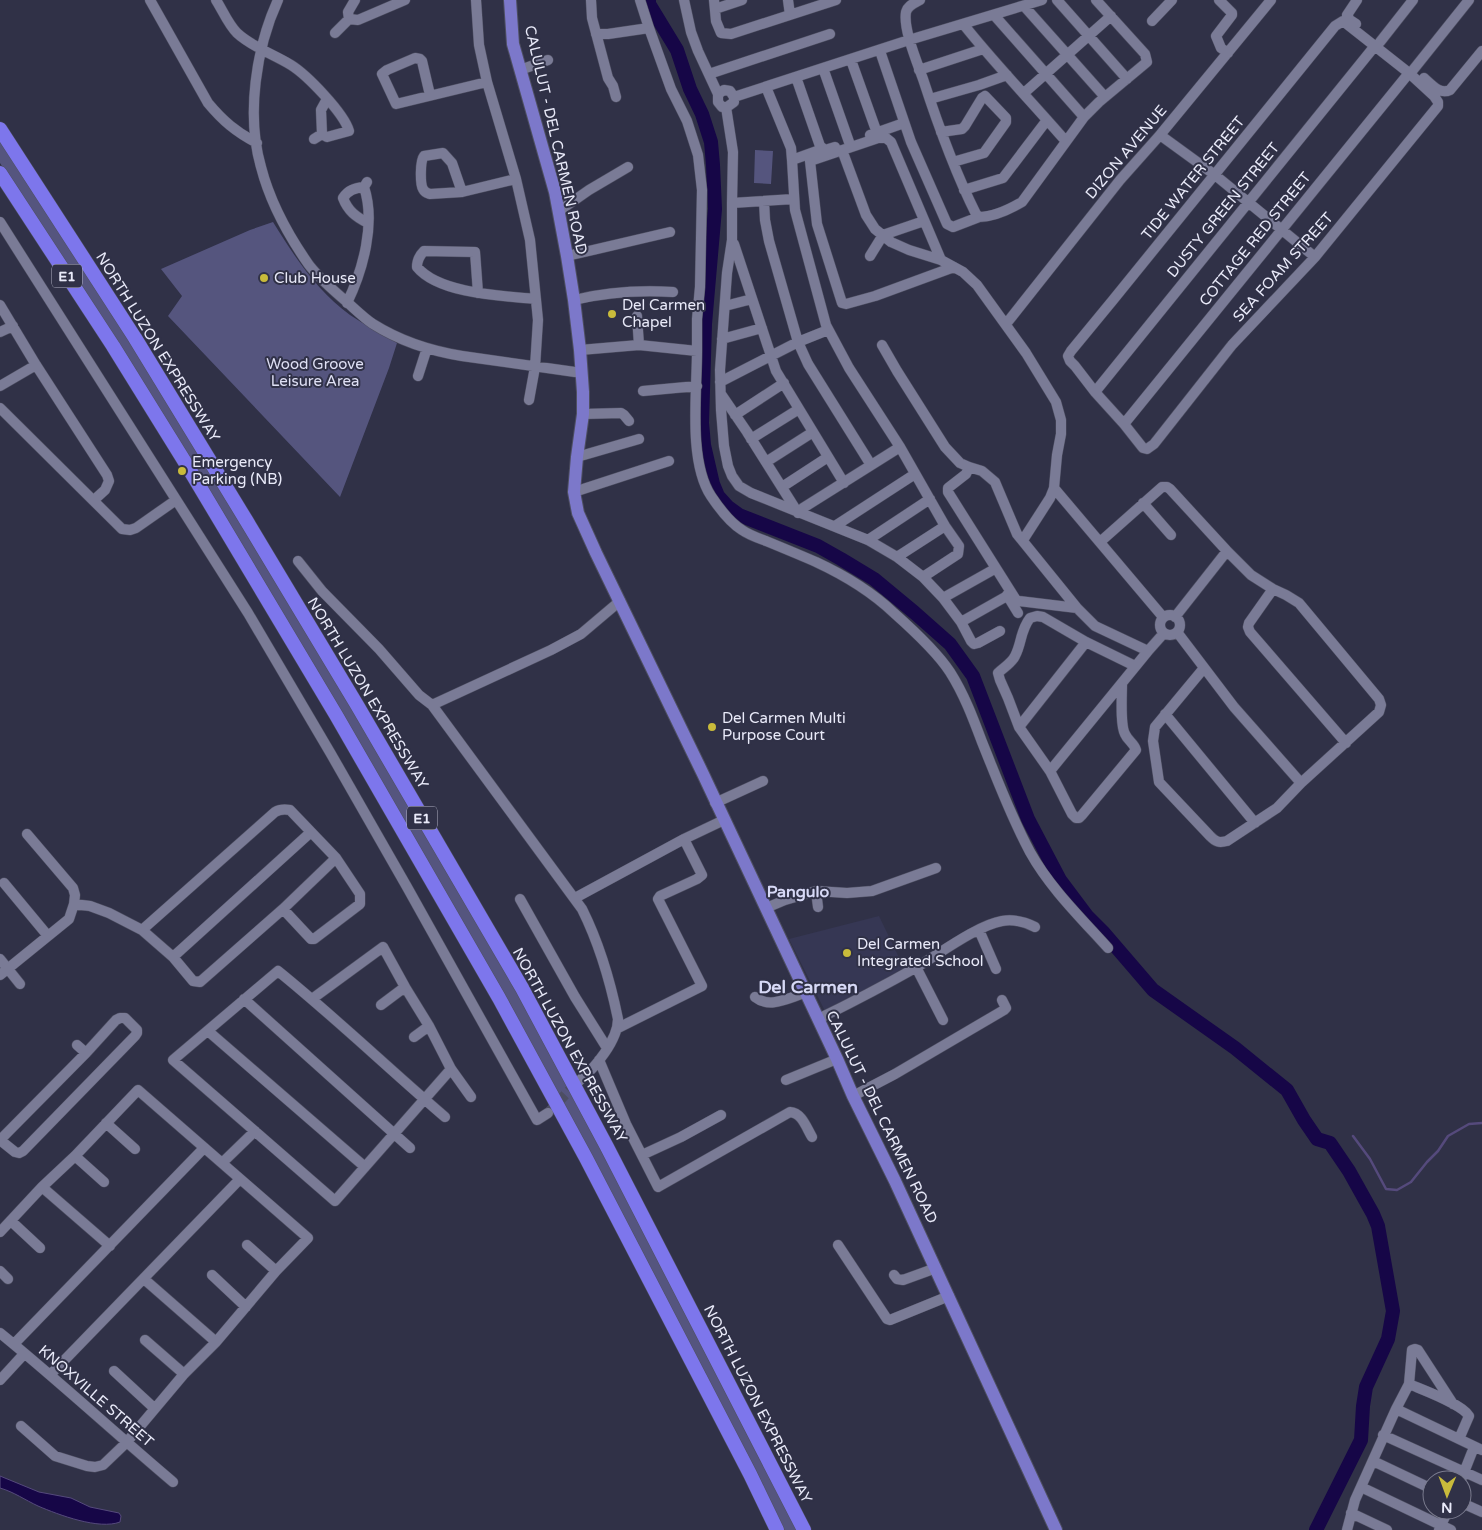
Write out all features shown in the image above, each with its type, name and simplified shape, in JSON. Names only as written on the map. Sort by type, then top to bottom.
[{"type":"highway","name":"NORTH LUZON EXPRESSWAY","points":[[0,129],[135,338],[251,528],[522,988],[607,1147],[804,1530]]},
{"type":"highway","name":"E1","points":[[0,173],[133,379],[192,475],[336,715],[494,989],[586,1158],[750,1474],[777,1530]]},
{"type":"main road","name":"CALULUT - DEL CARMEN ROAD","points":[[510,0],[513,44],[559,211],[574,300],[582,373],[582,414],[576,457],[574,492],[578,513],[766,908],[853,1096],[896,1181],[1056,1530]]},
{"type":"street","points":[[150,0],[208,103],[219,116],[240,134],[257,143]]},
{"type":"street","points":[[216,0],[232,27],[239,34],[292,66],[327,99],[338,111],[349,131],[327,137],[318,137],[321,110],[327,99]]},
{"type":"street","points":[[278,0],[261,48],[254,96],[257,143],[265,181],[281,220],[309,265],[347,303],[374,324],[401,338],[427,348],[462,356],[582,373]]},
{"type":"street","points":[[349,19],[348,12],[355,0]]},
{"type":"street","points":[[349,19],[358,20],[405,0]]},
{"type":"street","points":[[476,0],[479,44],[487,82],[516,179],[530,240],[538,320],[535,367],[529,400]]},
{"type":"street","points":[[591,0],[592,18],[596,34],[608,78],[613,86],[616,97]]},
{"type":"street","points":[[640,0],[671,89],[687,121],[698,155],[702,198],[695,428],[702,476],[709,494],[730,521],[742,530],[841,574],[859,585],[893,612],[935,654],[949,670],[968,704],[996,778],[1031,854],[1052,885],[1108,948]]},
{"type":"street","points":[[684,0],[691,32],[718,94],[718,102],[722,107],[726,107],[732,105],[734,97]]},
{"type":"street","points":[[688,16],[692,0]]},
{"type":"street","points":[[742,0],[714,4],[716,21],[722,33],[731,34],[836,0]]},
{"type":"street","points":[[788,0],[790,15]]},
{"type":"street","points":[[920,0],[911,5],[906,14],[909,40],[941,132],[964,190],[979,217]]},
{"type":"street","points":[[734,97],[909,40],[1042,0]]},
{"type":"street","points":[[1057,0],[1128,79]]},
{"type":"street","points":[[880,51],[911,142],[947,224],[953,227],[979,217],[1011,209],[1022,202],[1066,139],[1084,117],[1147,62],[1145,54],[1096,0]]},
{"type":"street","points":[[1152,21],[1172,0]]},
{"type":"street","points":[[1219,0],[1232,12],[1232,15],[1216,36],[1220,48],[1228,53]]},
{"type":"street","name":"DIZON AVENUE","points":[[1006,324],[1120,180],[1160,135],[1271,0]]},
{"type":"street","name":"TIDE WATER STREET","points":[[1094,392],[1070,361],[1068,356],[1070,351],[1358,0]]},
{"type":"street","name":"DUSTY GREEN STREET","points":[[1094,392],[1413,0]]},
{"type":"street","name":"COTTAGE RED STREET","points":[[1124,424],[1470,0]]},
{"type":"street","points":[[1024,6],[1105,97]]},
{"type":"street","points":[[994,15],[1084,117]]},
{"type":"street","points":[[1024,93],[1111,16]]},
{"type":"street","points":[[1345,18],[1350,20],[1411,72],[1434,96],[1440,97]]},
{"type":"street","points":[[335,33],[349,19]]},
{"type":"street","points":[[964,25],[982,48],[1063,138],[1066,139]]},
{"type":"street","points":[[596,34],[649,28]]},
{"type":"street","points":[[709,74],[830,34]]},
{"type":"street","points":[[919,70],[982,48]]},
{"type":"street","name":"SEA FOAM STREET","points":[[1124,424],[1143,448],[1146,449],[1154,444],[1232,345],[1315,257],[1438,106],[1440,97],[1450,90],[1482,51]]},
{"type":"street","points":[[430,95],[420,59],[415,58],[382,74],[396,104],[487,82]]},
{"type":"street","points":[[520,70],[548,60]]},
{"type":"street","points":[[851,60],[877,132]]},
{"type":"street","points":[[823,68],[866,215],[875,229],[891,242],[941,260],[954,267],[963,272],[977,285],[1038,372],[1060,410],[1061,434],[1054,488],[1050,498],[1023,540]]},
{"type":"street","points":[[930,99],[1007,75]]},
{"type":"street","points":[[796,77],[822,149]]},
{"type":"street","points":[[953,162],[984,153],[1006,122],[1006,118],[984,96],[979,85]]},
{"type":"street","points":[[766,87],[790,148],[798,225],[828,330],[849,368],[900,447],[945,526],[959,546],[958,554],[923,577]]},
{"type":"street","points":[[718,94],[727,90],[734,97]]},
{"type":"street","points":[[941,132],[962,129],[984,96]]},
{"type":"street","points":[[726,107],[733,152],[732,240],[727,273],[720,394],[724,446],[732,476],[739,486],[751,494],[868,540],[897,557],[923,577],[943,598],[961,622],[974,644],[1000,631]]},
{"type":"street","points":[[964,190],[1003,178],[1047,120]]},
{"type":"street","points":[[904,123],[877,132],[811,160],[809,163],[817,224],[842,303],[846,304],[875,296],[954,267]]},
{"type":"street","points":[[1160,135],[1214,175],[1315,257]]},
{"type":"street","points":[[792,160],[822,149],[886,138],[891,142],[941,260]]},
{"type":"street","points":[[462,192],[449,158],[443,153],[424,156],[421,163],[422,188],[430,194],[462,192],[516,179]]},
{"type":"street","points":[[559,211],[589,190],[628,167]]},
{"type":"street","points":[[347,303],[356,283],[363,258],[368,223],[369,204],[366,184],[340,198],[354,215],[368,223]]},
{"type":"street","points":[[732,203],[794,199]]},
{"type":"street","points":[[764,201],[769,241],[798,342],[808,364],[871,465]]},
{"type":"street","points":[[870,256],[883,235],[924,221]]},
{"type":"street","points":[[0,222],[248,613],[331,754],[538,1120],[548,1113]]},
{"type":"street","points":[[567,256],[670,232]]},
{"type":"street","points":[[732,240],[776,371],[844,483]]},
{"type":"street","points":[[478,293],[475,252],[424,251],[417,260],[417,267],[421,272],[433,279],[457,288],[478,293],[536,300]]},
{"type":"street","points":[[574,300],[611,293],[673,292]]},
{"type":"street","points":[[725,306],[752,299]]},
{"type":"street","points":[[0,305],[107,475],[109,481],[105,490],[94,500]]},
{"type":"street","points":[[637,316],[639,345]]},
{"type":"street","points":[[0,332],[13,326]]},
{"type":"street","points":[[722,339],[762,328]]},
{"type":"street","points":[[720,382],[770,355],[828,330]]},
{"type":"street","points":[[882,344],[945,447],[960,462],[982,471],[995,482],[1017,534],[1077,608],[1095,626],[1148,650]]},
{"type":"street","points":[[580,350],[639,345],[697,351]]},
{"type":"street","points":[[418,376],[427,348]]},
{"type":"street","points":[[0,386],[36,365]]},
{"type":"street","points":[[735,415],[784,383]]},
{"type":"street","points":[[643,391],[697,386]]},
{"type":"street","points":[[1094,392],[1124,424]]},
{"type":"street","points":[[720,394],[798,513]]},
{"type":"street","points":[[0,408],[122,529],[130,530],[136,528],[176,500]]},
{"type":"street","points":[[751,439],[799,409]]},
{"type":"street","points":[[582,414],[621,413],[629,421]]},
{"type":"street","points":[[766,462],[813,432]]},
{"type":"street","points":[[576,457],[640,439]]},
{"type":"street","points":[[798,513],[900,447]]},
{"type":"street","points":[[782,487],[828,457]]},
{"type":"street","points":[[574,492],[669,461]]},
{"type":"street","points":[[969,467],[966,474],[948,488],[948,492],[1016,600],[1077,608]]},
{"type":"street","points":[[835,526],[915,474]]},
{"type":"street","points":[[1100,542],[1162,487],[1167,487],[1252,575],[1273,590],[1300,603],[1382,704],[1379,712],[1300,783],[1277,808],[1227,841],[1220,843],[1215,841],[1159,782],[1153,741],[1155,727],[1204,668]]},
{"type":"street","points":[[1054,488],[1163,618]]},
{"type":"street","points":[[868,540],[930,500]]},
{"type":"street","points":[[1143,503],[1171,536]]},
{"type":"street","points":[[897,557],[945,526]]},
{"type":"street","points":[[959,546],[973,539],[1018,613]]},
{"type":"street","points":[[1175,617],[1227,551]]},
{"type":"street","points":[[298,561],[322,591],[379,649],[419,694],[432,705],[575,898],[602,954],[618,1019],[618,1028],[599,1060],[579,1081]]},
{"type":"street","points":[[943,598],[991,571]]},
{"type":"street","points":[[1273,590],[1249,623],[1250,632],[1346,743]]},
{"type":"street","points":[[961,622],[1007,596]]},
{"type":"street","points":[[432,705],[519,666],[581,634],[620,600]]},
{"type":"street","points":[[1169,615],[1175,617],[1178,619],[1180,626],[1177,632],[1170,635],[1161,631],[1160,624],[1163,618],[1169,615]]},
{"type":"street","points":[[1122,683],[1123,726],[1125,735],[1136,750],[1079,818],[1076,818],[1072,814],[1050,771],[1019,727],[998,675],[1015,657],[1022,630],[1030,618],[1037,616],[1044,616],[1086,642],[1135,666]]},
{"type":"street","points":[[1177,632],[1234,707],[1300,783]]},
{"type":"street","points":[[1050,771],[1148,650],[1164,633]]},
{"type":"street","points":[[1019,727],[1086,642]]},
{"type":"street","points":[[1165,714],[1255,823]]},
{"type":"street","points":[[715,803],[763,781]]},
{"type":"street","points":[[142,930],[278,810],[290,810],[336,858],[360,894],[360,904],[314,940],[282,909]]},
{"type":"street","points":[[575,898],[684,839],[724,820]]},
{"type":"street","points":[[173,957],[311,832]]},
{"type":"street","points":[[4,972],[69,918],[74,904],[75,895],[73,888],[27,834]]},
{"type":"street","points":[[618,1028],[702,986],[658,899],[660,896],[702,875],[684,839]]},
{"type":"street","points":[[74,904],[90,906],[142,930],[173,957],[193,981],[200,982],[336,858]]},
{"type":"street","points":[[766,908],[816,891],[858,893],[872,891],[936,868]]},
{"type":"street","points":[[4,883],[48,936]]},
{"type":"street","points":[[816,891],[818,907]]},
{"type":"street","points":[[520,898],[575,997],[606,1048]]},
{"type":"street","points":[[818,1019],[916,968],[988,925],[1002,921],[1026,922],[1035,927]]},
{"type":"street","points":[[979,930],[996,969]]},
{"type":"street","points":[[312,999],[383,947],[429,1026],[451,1069],[471,1097]]},
{"type":"street","points":[[0,959],[4,972],[20,984]]},
{"type":"street","points":[[916,968],[942,1020]]},
{"type":"street","points":[[445,1117],[425,1099],[312,999],[278,971],[173,1060],[335,1201],[395,1134],[425,1099],[451,1069]]},
{"type":"street","points":[[381,1005],[405,987]]},
{"type":"street","points":[[754,997],[771,1004],[805,993]]},
{"type":"street","points":[[244,999],[410,1148]]},
{"type":"street","points":[[853,1096],[895,1074],[1004,1010],[1006,1008],[1002,1000]]},
{"type":"street","points":[[125,1018],[137,1030],[135,1036],[23,1151],[15,1152],[0,1140],[86,1052],[116,1020],[125,1018]]},
{"type":"street","points":[[414,1037],[429,1026]]},
{"type":"street","points":[[208,1031],[365,1167]]},
{"type":"street","points":[[77,1045],[86,1052]]},
{"type":"street","points":[[786,1080],[837,1059]]},
{"type":"street","points":[[599,1060],[626,1124],[658,1187],[790,1112],[800,1116],[812,1137]]},
{"type":"street","points":[[0,1232],[138,1090],[308,1238],[276,1271],[216,1342],[184,1374],[126,1442],[103,1465],[95,1468],[55,1456],[21,1426]]},
{"type":"street","points":[[642,1155],[681,1137],[721,1115]]},
{"type":"street","points":[[106,1123],[135,1149]]},
{"type":"street","points":[[222,1163],[255,1131]]},
{"type":"street","points":[[14,1344],[204,1148]]},
{"type":"street","points":[[75,1156],[104,1182]]},
{"type":"street","points":[[50,1375],[240,1179]]},
{"type":"street","points":[[42,1187],[110,1246]]},
{"type":"street","points":[[10,1220],[40,1248]]},
{"type":"street","points":[[838,1245],[887,1319],[890,1320],[949,1296]]},
{"type":"street","points":[[247,1246],[276,1271]]},
{"type":"street","points":[[894,1275],[897,1279],[903,1280],[936,1268]]},
{"type":"street","points":[[0,1272],[8,1279]]},
{"type":"street","points":[[212,1275],[246,1307]]},
{"type":"street","points":[[144,1279],[216,1342]]},
{"type":"street","name":"KNOXVILLE STREET","points":[[0,1333],[173,1482]]},
{"type":"street","points":[[145,1340],[184,1374]]},
{"type":"street","points":[[1347,1530],[1354,1500],[1409,1384],[1412,1350],[1418,1350],[1454,1404]]},
{"type":"street","points":[[0,1380],[24,1354]]},
{"type":"street","points":[[114,1371],[154,1408]]},
{"type":"street","points":[[1409,1384],[1454,1404],[1468,1413],[1469,1416],[1459,1439]]},
{"type":"street","points":[[1396,1409],[1478,1448],[1466,1470]]},
{"type":"street","points":[[1383,1436],[1451,1470]]},
{"type":"street","points":[[1373,1461],[1422,1484]]},
{"type":"street","points":[[1361,1487],[1439,1528],[1451,1530]]},
{"type":"street","points":[[1351,1513],[1387,1530]]},
{"type":"shaded area","name":"Del Carmen Integrated School","points":[[879,916],[904,968],[826,1013],[789,939]]},
{"type":"shaded area","points":[[0,1476],[39,1492],[71,1498],[90,1507],[119,1513],[121,1516],[120,1522],[111,1524],[90,1523],[47,1510],[0,1488]]},
{"type":"green space","points":[[0,137],[58,225],[290,597],[537,1027],[605,1153],[798,1530],[783,1530],[593,1164],[44,232],[0,163]]},
{"type":"green space","points":[[755,150],[773,151],[771,184],[754,183]]},
{"type":"green space","name":"Wood Groove Leisure Area","points":[[273,222],[298,260],[338,306],[397,343],[340,497],[168,316],[182,296],[161,269],[250,230]]},
{"type":"waterway","points":[[649,0],[649,4],[677,50],[711,142],[715,209],[705,324],[702,423],[704,445],[713,484],[718,496],[739,515],[818,546],[874,579],[950,644],[973,676],[1028,819],[1060,880],[1087,916],[1153,990],[1235,1048],[1287,1090],[1317,1139],[1330,1143],[1349,1171],[1373,1214],[1378,1226],[1393,1311],[1388,1339],[1366,1387],[1361,1440],[1316,1530]]},
{"type":"waterway","points":[[1353,1136],[1370,1159],[1386,1189],[1397,1190],[1411,1182],[1438,1151],[1448,1136],[1469,1124],[1482,1123]]},
{"type":"tunnel","points":[[548,1113],[578,1081]]},
{"type":"place","name":"Club House","points":[[264,278]]},
{"type":"place","name":"Del Carmen Chapel","points":[[612,314]]},
{"type":"place","name":"Emergency Parking (NB)","points":[[182,471]]},
{"type":"place","name":"Del Carmen Multi Purpose Court","points":[[712,727]]},
{"type":"place","name":"Del Carmen Integrated School","points":[[847,953]]},
{"type":"district","name":"Pangulo","points":[[798,892]]},
{"type":"district","name":"Del Carmen","points":[[808,987]]}]
